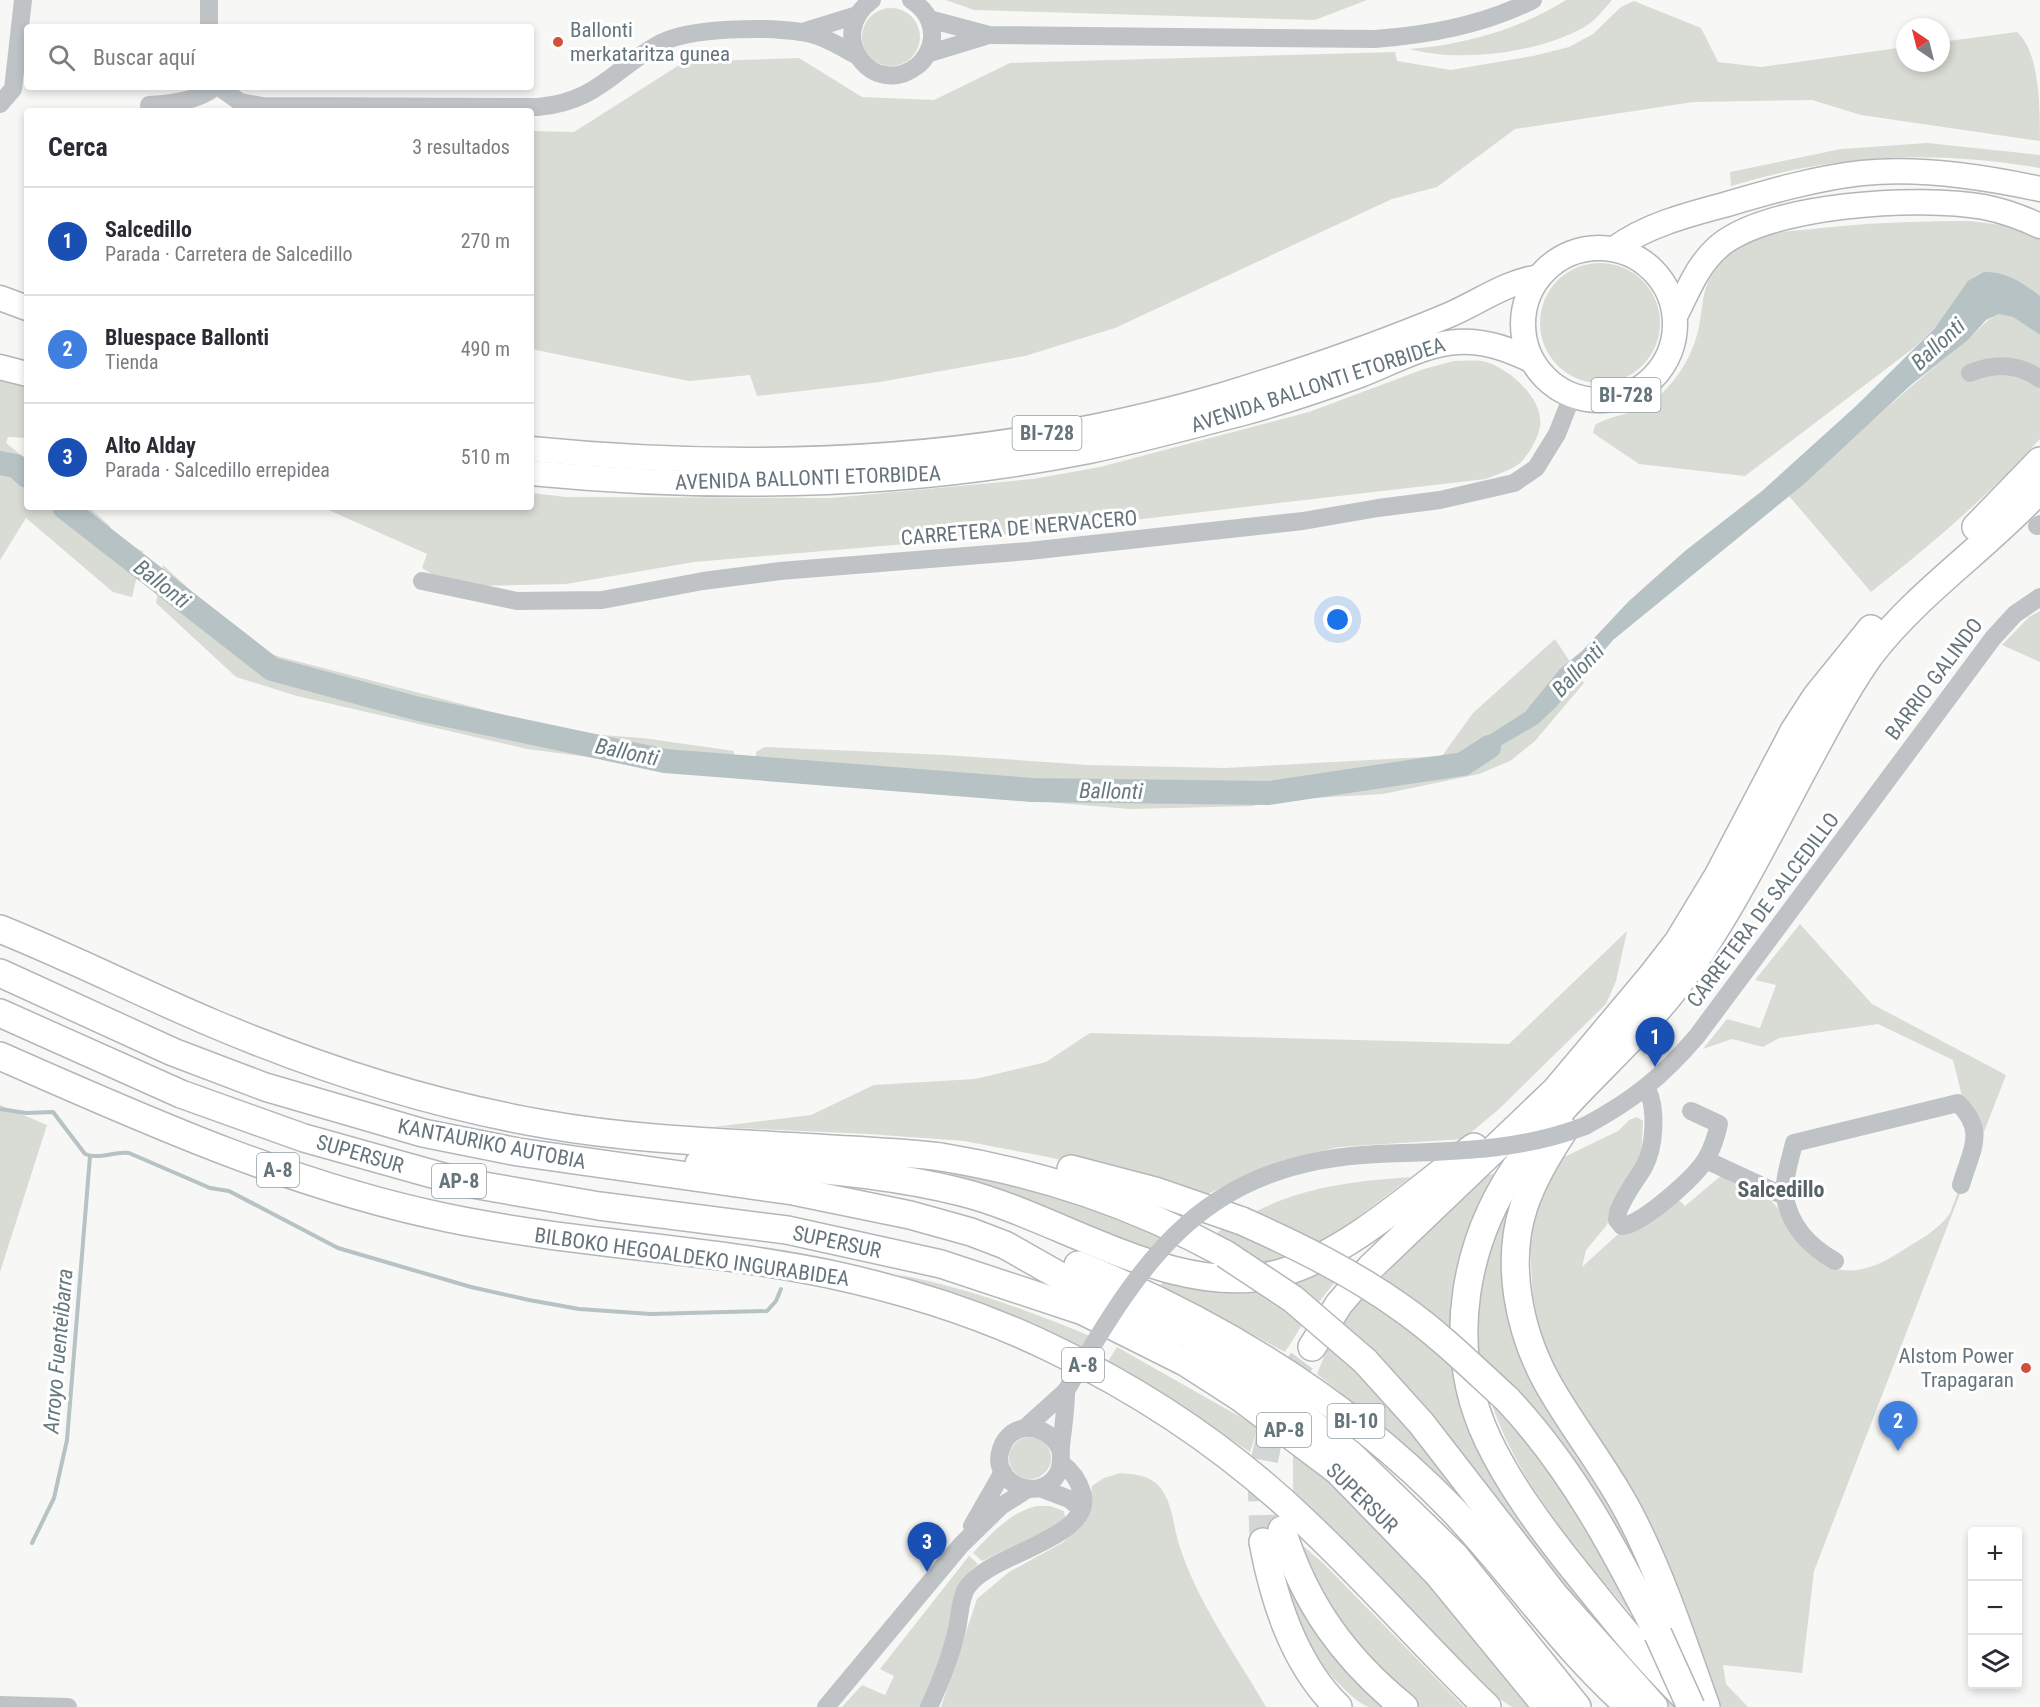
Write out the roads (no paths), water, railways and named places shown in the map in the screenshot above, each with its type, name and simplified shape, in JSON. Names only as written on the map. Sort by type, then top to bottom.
[{"type":"highway","points":[[1696,1707],[1652,1665],[1607,1611],[1518,1493],[1486,1438],[1469,1388],[1463,1339],[1464,1313],[1475,1250],[1502,1190],[1526,1153],[1573,1099],[1633,1038],[1683,978],[1713,933],[1838,706],[1871,655],[1970,546],[2040,461]]},
{"type":"highway","points":[[1312,1347],[1339,1304],[1371,1268],[1556,1090],[1684,932],[1718,876],[1794,731],[1816,697],[1871,629],[2040,489]]},
{"type":"highway","points":[[0,929],[269,1046],[362,1079],[455,1105],[544,1124],[639,1138],[938,1157],[1011,1170],[1090,1192],[1177,1228],[1225,1254],[1293,1299],[1365,1361],[1421,1423],[1556,1596],[1654,1707]]},
{"type":"highway","name":"KANTAURIKO AUTOBIA","points":[[0,973],[173,1052],[285,1093],[423,1133],[593,1164],[793,1191],[910,1215],[971,1232],[1005,1245]]},
{"type":"highway","points":[[593,1164],[740,1164],[893,1179],[991,1201],[1151,1264],[1187,1275],[1216,1280],[1280,1274],[1336,1249],[1493,1132],[1627,1005]]},
{"type":"highway","name":"SUPERSUR","points":[[0,1013],[181,1094],[304,1138],[461,1182],[598,1206],[787,1230],[941,1264],[1083,1311],[1185,1362],[1241,1398],[1338,1471],[1437,1573],[1547,1707]]},
{"type":"highway","points":[[1633,1038],[1610,1071],[1576,1112],[1542,1164],[1523,1207],[1516,1270],[1519,1304],[1532,1352],[1547,1383],[1629,1513],[1690,1707]]},
{"type":"highway","name":"BILBOKO HEGOALDEKO INGURABIDEA","points":[[0,1056],[212,1145],[340,1190],[445,1218],[537,1234],[744,1260],[827,1274],[898,1291],[967,1313],[1051,1348],[1174,1418],[1231,1458],[1304,1521],[1487,1707]]},
{"type":"highway","points":[[938,1157],[960,1151],[1057,1166],[1155,1191],[1242,1221],[1316,1256],[1402,1308],[1451,1347],[1527,1420],[1578,1488],[1623,1565],[1667,1629],[1706,1707]]},
{"type":"highway","name":"SUPERSUR","points":[[1005,1245],[1058,1275],[1189,1334],[1249,1373],[1351,1455],[1455,1556],[1577,1707]]},
{"type":"highway","name":"BI-10","points":[[1005,1245],[1065,1259],[1182,1311],[1266,1358],[1331,1402],[1397,1455],[1451,1508],[1599,1677],[1630,1707]]},
{"type":"highway","points":[[1338,1707],[1307,1668],[1291,1638],[1268,1573],[1272,1536],[1292,1562],[1322,1619],[1343,1649],[1404,1707]]},
{"type":"main road","points":[[1614,249],[1631,236],[1699,212],[1768,192],[1863,173],[1944,174],[1986,178],[2040,189]]},
{"type":"main road","points":[[1986,178],[2013,175],[2040,178]]},
{"type":"main road","name":"BI-728","points":[[1676,314],[1699,269],[1717,248],[1741,231],[1806,212],[1879,204],[1953,203],[2014,214],[2040,226]]},
{"type":"main road","name":"BI-728","points":[[1593,248],[1614,249],[1636,257],[1655,271],[1669,291],[1676,314],[1675,336],[1668,358],[1656,377],[1638,391],[1617,399],[1594,401],[1572,396],[1549,381],[1531,360],[1524,339],[1523,317],[1528,296],[1539,277],[1554,262],[1573,252],[1593,248]]},
{"type":"main road","name":"AVENIDA BALLONTI ETORBIDEA","points":[[534,449],[705,461],[792,461],[909,454],[1084,428],[1221,395],[1324,362],[1450,314],[1521,279],[1539,277]]},
{"type":"main road","points":[[0,298],[24,307]]},
{"type":"main road","name":"AVENIDA BALLONTI ETORBIDEA","points":[[534,473],[657,484],[741,485],[874,480],[967,471],[1088,451],[1170,432],[1259,408],[1343,381],[1432,346],[1455,342],[1475,342],[1505,348],[1531,360]]},
{"type":"main road","points":[[0,367],[24,373]]},
{"type":"street","points":[[0,104],[14,89],[23,0]]},
{"type":"street","points":[[208,24],[209,0]]},
{"type":"street","points":[[856,55],[851,41],[852,28],[857,15],[872,0]]},
{"type":"street","points":[[793,32],[856,55],[873,72],[898,75],[920,64],[927,54],[932,30],[928,19],[913,0]]},
{"type":"street","points":[[928,19],[989,35],[1323,39],[1422,35],[1472,24],[1533,0]]},
{"type":"street","points":[[222,90],[240,102],[263,105],[558,105],[599,89],[645,53],[679,36],[730,31],[793,32],[857,15]]},
{"type":"street","points":[[927,54],[989,35]]},
{"type":"street","points":[[150,105],[173,104],[213,90]]},
{"type":"street","points":[[1970,373],[1998,365],[2014,367],[2040,379]]},
{"type":"street","name":"CARRETERA DE NERVACERO","points":[[422,581],[517,601],[602,600],[747,575],[1029,551],[1303,521],[1440,500],[1485,492],[1514,483],[1536,468],[1557,434],[1572,396]]},
{"type":"street","name":"BARRIO GALINDO","points":[[1874,798],[1993,638],[2014,614],[2040,597]]},
{"type":"street","name":"CARRETERA DE SALCEDILLO","points":[[1066,1391],[1119,1300],[1152,1258],[1187,1224],[1235,1190],[1283,1169],[1330,1158],[1460,1153],[1509,1148],[1542,1141],[1585,1126],[1647,1089],[1697,1036],[1874,798]]},
{"type":"street","points":[[1647,1089],[1654,1105],[1654,1122],[1646,1164],[1620,1205],[1617,1216],[1619,1224],[1630,1224],[1648,1213],[1706,1160],[1719,1124],[1691,1111]]},
{"type":"street","points":[[1835,1260],[1818,1252],[1799,1232],[1784,1196],[1794,1143],[1958,1103],[1971,1116],[1977,1132],[1961,1185]]},
{"type":"street","points":[[1706,1160],[1784,1196]]},
{"type":"street","points":[[1066,1391],[1025,1428],[1009,1436],[1000,1453],[1003,1472],[1009,1481],[1069,1499],[1080,1508]]},
{"type":"street","points":[[826,1707],[961,1545],[1001,1506],[1054,1478],[1061,1456],[1066,1391]]},
{"type":"street","points":[[929,1707],[949,1658],[966,1588],[983,1570],[1072,1525],[1078,1519],[1084,1498],[1073,1471],[1061,1456],[1056,1441],[1043,1430],[1025,1428]]},
{"type":"street","points":[[961,1545],[1003,1472]]},
{"type":"street","points":[[0,1705],[68,1707]]},
{"type":"water","points":[[1984,272],[2000,274],[2021,282],[2040,296],[2040,335],[2013,317],[1999,314],[1986,320],[1968,340],[1912,384],[1804,484],[1613,640],[1556,707],[1538,724],[1483,756],[1454,766],[1486,737],[1525,712],[1560,669],[1582,651],[1629,601],[1685,551],[1762,491],[1856,406],[1935,328],[1968,281]]},
{"type":"waterway","name":"Ballonti","points":[[0,463],[16,466],[24,473]]},
{"type":"waterway","name":"Ballonti","points":[[68,510],[272,669],[419,709],[665,761],[1032,790],[1269,793],[1463,764],[1489,747]]},
{"type":"waterway","points":[[0,1109],[26,1113],[53,1112],[85,1154],[96,1156],[129,1153],[210,1188],[229,1191],[338,1248],[471,1287],[579,1309],[651,1314],[767,1311],[776,1301],[781,1289]]},
{"type":"waterway","name":"Arroyo Fuenteibarra","points":[[32,1543],[54,1498],[67,1440],[90,1156]]},
{"type":"tunnel","points":[[1263,1542],[1261,1478],[1278,1393],[1312,1347]]},
{"type":"place","name":"Ballonti merkataritza gunea","points":[[558,42]]},
{"type":"place","name":"Salcedillo","points":[[1655,1067]]},
{"type":"place","name":"Alstom Power Trapagaran","points":[[2026,1368]]},
{"type":"place","name":"Bluespace Ballonti","points":[[1898,1451]]},
{"type":"place","name":"Alto Alday","points":[[927,1572]]},
{"type":"district","name":"Salcedillo","points":[[1781,1189]]}]
